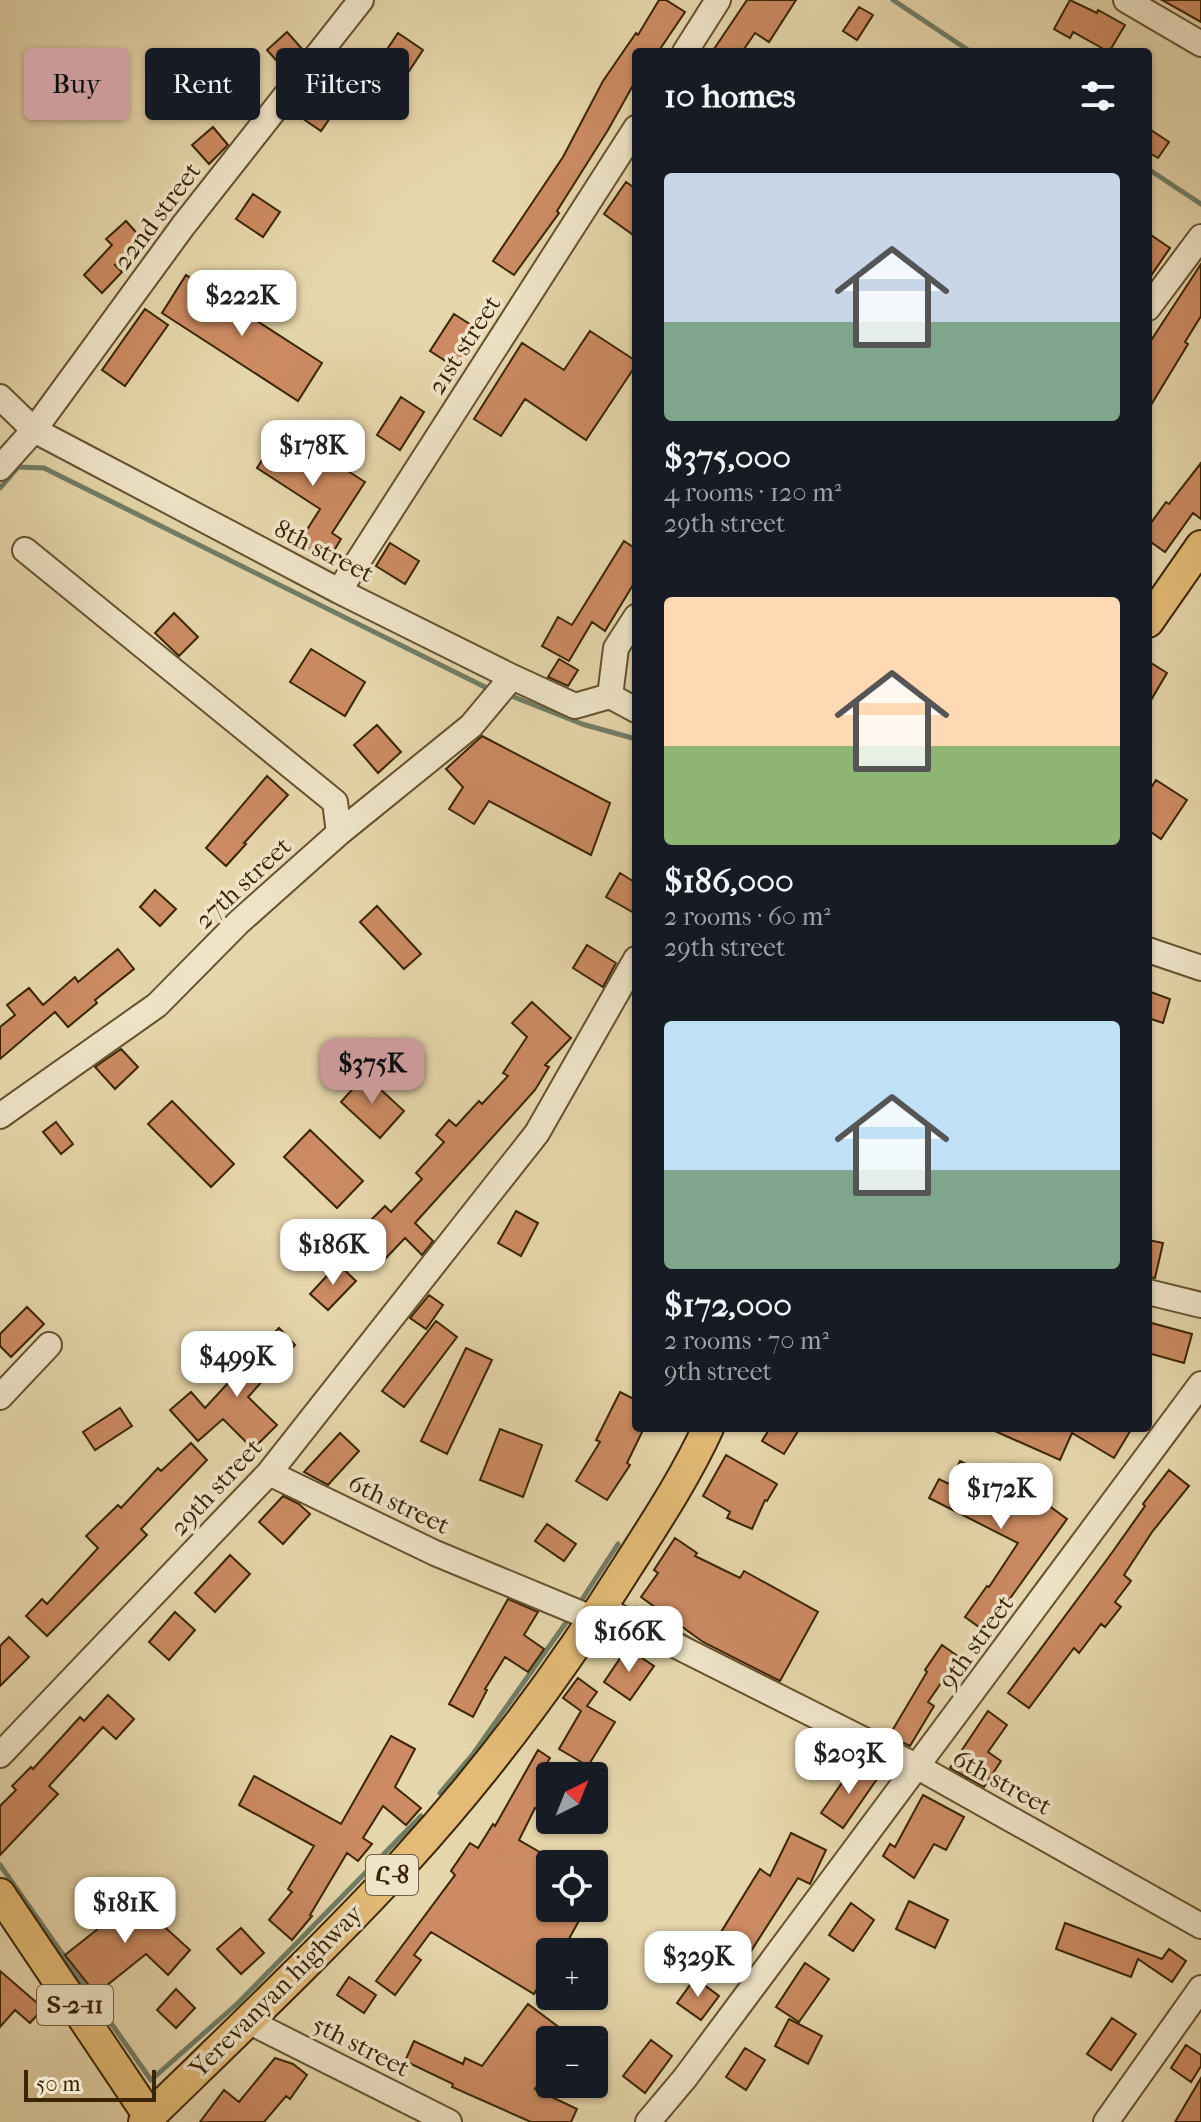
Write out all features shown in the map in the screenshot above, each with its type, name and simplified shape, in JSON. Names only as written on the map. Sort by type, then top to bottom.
[{"type":"main road","points":[[1152,616],[1201,546]]},
{"type":"main road","name":"Yerevanyan highway","points":[[146,2119],[331,1939],[446,1814],[528,1712],[599,1612],[691,1465],[706,1432]]},
{"type":"main road","name":"Տ-2-11","points":[[0,1894],[146,2119]]},
{"type":"street","name":"22nd street","points":[[0,468],[34,430],[183,226],[361,0]]},
{"type":"street","points":[[688,48],[718,0]]},
{"type":"street","points":[[1126,0],[1201,44]]},
{"type":"street","name":"21st street","points":[[339,591],[632,134]]},
{"type":"street","points":[[1152,303],[1201,237]]},
{"type":"street","name":"8th street","points":[[0,397],[34,430],[339,591],[512,677],[575,706],[610,696]]},
{"type":"street","points":[[25,550],[335,802],[339,833]]},
{"type":"street","points":[[632,623],[616,648],[610,696],[632,708]]},
{"type":"street","name":"27th street","points":[[0,1116],[157,1005],[239,922],[339,833],[471,726],[512,677]]},
{"type":"street","points":[[1152,951],[1201,968]]},
{"type":"street","name":"29th street","points":[[0,1755],[269,1473],[537,1133],[632,966]]},
{"type":"street","points":[[1152,1293],[1201,1305]]},
{"type":"street","points":[[0,1397],[49,1345]]},
{"type":"street","name":"9th street","points":[[648,2122],[685,2078],[1201,1384]]},
{"type":"street","name":"6th street","points":[[269,1473],[435,1553],[631,1623],[918,1767],[1201,1926]]},
{"type":"street","points":[[1106,2122],[1201,1988]]},
{"type":"street","name":"5th street","points":[[248,2021],[449,2122]]},
{"type":"building","points":[[659,0],[666,0],[685,12],[661,48],[632,48],[632,87],[557,211],[559,213],[514,275],[493,261],[563,157],[603,81],[636,33],[638,35]]},
{"type":"building","points":[[747,0],[796,0],[769,42],[755,33],[745,48],[715,48]]},
{"type":"building","points":[[1070,0],[1097,13],[1098,10],[1125,25],[1111,48],[1102,48],[1073,32],[1070,38],[1054,29]]},
{"type":"building","points":[[1162,0],[1201,0],[1201,22]]},
{"type":"building","points":[[859,7],[873,15],[857,40],[843,31]]},
{"type":"building","points":[[287,32],[301,48],[276,48],[276,60],[267,50]]},
{"type":"building","points":[[398,33],[423,50],[409,71],[409,48],[388,48]]},
{"type":"building","points":[[305,120],[329,120],[321,131]]},
{"type":"building","points":[[213,127],[228,145],[209,164],[192,145]]},
{"type":"building","points":[[1152,131],[1169,142],[1158,158],[1152,154]]},
{"type":"building","points":[[626,182],[632,186],[632,234],[604,214]]},
{"type":"building","points":[[253,194],[280,212],[263,237],[236,219]]},
{"type":"building","points":[[126,221],[143,240],[115,265],[122,272],[102,293],[84,275],[112,245],[106,239]]},
{"type":"building","points":[[1152,236],[1170,248],[1152,274]]},
{"type":"building","points":[[1201,264],[1201,316],[1152,403],[1152,339]]},
{"type":"building","points":[[186,275],[322,363],[298,401],[162,313]]},
{"type":"building","points":[[145,309],[168,325],[125,386],[102,370]]},
{"type":"building","points":[[454,314],[479,330],[455,367],[430,351]]},
{"type":"building","points":[[590,331],[632,358],[632,371],[586,440],[525,399],[501,436],[474,419],[522,343],[564,370]]},
{"type":"building","points":[[401,397],[424,412],[400,450],[377,435]]},
{"type":"building","points":[[282,429],[365,482],[332,533],[341,539],[327,562],[298,544],[320,509],[257,468]]},
{"type":"building","points":[[1201,463],[1201,519],[1193,513],[1165,552],[1152,543],[1152,521],[1166,502],[1169,504]]},
{"type":"building","points":[[624,541],[632,546],[632,587],[605,631],[592,622],[569,661],[542,646],[558,617],[572,625]]},
{"type":"building","points":[[390,543],[419,561],[405,584],[376,566]]},
{"type":"building","points":[[174,613],[198,637],[179,656],[155,633]]},
{"type":"building","points":[[311,649],[365,682],[345,716],[290,682]]},
{"type":"building","points":[[559,659],[578,670],[568,686],[548,677]]},
{"type":"building","points":[[1152,664],[1167,673],[1152,698]]},
{"type":"building","points":[[377,725],[401,752],[378,773],[354,745]]},
{"type":"building","points":[[482,736],[610,803],[591,855],[489,801],[474,824],[449,809],[463,787],[446,769]]},
{"type":"building","points":[[267,776],[288,795],[226,866],[206,848]]},
{"type":"building","points":[[1156,780],[1187,800],[1161,839],[1152,833],[1152,786]]},
{"type":"building","points":[[620,873],[632,880],[632,912],[606,897]]},
{"type":"building","points":[[155,890],[176,909],[160,926],[140,907]]},
{"type":"building","points":[[377,906],[421,954],[404,969],[360,922]]},
{"type":"building","points":[[587,945],[616,963],[603,987],[573,968]]},
{"type":"building","points":[[118,949],[134,969],[95,1000],[97,1003],[68,1027],[55,1012],[0,1059],[0,1027],[15,1015],[7,1005],[29,988],[43,1005],[75,977],[78,982]]},
{"type":"building","points":[[1152,992],[1170,999],[1163,1023],[1152,1019]]},
{"type":"building","points":[[532,1002],[571,1038],[545,1065],[549,1067],[535,1090],[415,1223],[433,1241],[422,1255],[405,1238],[385,1259],[358,1233],[385,1206],[391,1212],[422,1179],[416,1173],[444,1142],[436,1135],[449,1120],[456,1126],[508,1076],[503,1073],[527,1037],[512,1023]]},
{"type":"building","points":[[121,1049],[138,1067],[115,1089],[95,1067]]},
{"type":"building","points":[[365,1075],[404,1111],[380,1138],[341,1102]]},
{"type":"building","points":[[172,1101],[234,1164],[211,1187],[148,1124]]},
{"type":"building","points":[[56,1122],[73,1144],[61,1154],[43,1132]]},
{"type":"building","points":[[310,1130],[363,1181],[337,1208],[284,1157]]},
{"type":"building","points":[[516,1211],[538,1223],[521,1256],[498,1243]]},
{"type":"building","points":[[1152,1241],[1163,1243],[1155,1278],[1152,1278]]},
{"type":"building","points":[[338,1264],[356,1281],[328,1310],[310,1294]]},
{"type":"building","points":[[429,1295],[443,1305],[426,1329],[410,1318]]},
{"type":"building","points":[[27,1307],[44,1324],[11,1357],[0,1346],[0,1334]]},
{"type":"building","points":[[436,1321],[457,1337],[404,1407],[382,1391]]},
{"type":"building","points":[[1152,1323],[1192,1334],[1184,1363],[1152,1354]]},
{"type":"building","points":[[279,1328],[295,1345],[248,1397],[277,1425],[253,1449],[223,1419],[198,1441],[170,1410],[191,1392],[205,1408],[241,1369],[245,1373],[268,1349],[263,1344]]},
{"type":"building","points":[[466,1348],[492,1360],[447,1454],[421,1441]]},
{"type":"building","points":[[620,1392],[632,1398],[632,1432],[642,1432],[627,1463],[630,1465],[607,1500],[576,1481],[600,1442],[596,1440]]},
{"type":"building","points":[[120,1408],[132,1426],[95,1450],[83,1432]]},
{"type":"building","points":[[500,1429],[542,1445],[523,1497],[480,1480]]},
{"type":"building","points":[[768,1432],[798,1432],[784,1454],[762,1441]]},
{"type":"building","points":[[997,1432],[1130,1432],[1114,1458],[1072,1433],[1060,1460]]},
{"type":"building","points":[[340,1433],[359,1451],[328,1485],[304,1472]]},
{"type":"building","points":[[191,1443],[207,1460],[141,1529],[147,1535],[47,1636],[26,1616],[42,1599],[47,1604],[98,1548],[86,1536],[118,1505],[121,1508],[158,1468],[161,1471]]},
{"type":"building","points":[[726,1455],[777,1484],[765,1500],[752,1529],[727,1518],[730,1512],[703,1496]]},
{"type":"building","points":[[960,1461],[1048,1505],[1067,1519],[986,1632],[965,1617],[1018,1543],[929,1498],[939,1479],[949,1484]]},
{"type":"building","points":[[1169,1470],[1189,1486],[1152,1532],[1124,1575],[1131,1581],[1115,1602],[1121,1607],[1105,1627],[1101,1624],[1079,1653],[1074,1648],[1029,1708],[1008,1693]]},
{"type":"building","points":[[283,1496],[310,1514],[283,1544],[259,1522]]},
{"type":"building","points":[[547,1524],[576,1544],[564,1561],[535,1541]]},
{"type":"building","points":[[675,1538],[697,1553],[695,1556],[740,1578],[744,1571],[818,1612],[780,1681],[703,1642],[641,1597],[658,1573],[654,1570]]},
{"type":"building","points":[[230,1555],[250,1574],[215,1612],[195,1593]]},
{"type":"building","points":[[508,1599],[538,1612],[524,1635],[544,1649],[528,1672],[505,1657],[485,1689],[473,1717],[449,1704]]},
{"type":"building","points":[[175,1612],[195,1630],[169,1660],[149,1642]]},
{"type":"building","points":[[9,1637],[29,1657],[0,1686],[0,1646]]},
{"type":"building","points":[[942,1645],[959,1657],[928,1702],[934,1706],[910,1746],[889,1736]]},
{"type":"building","points":[[627,1648],[654,1666],[630,1700],[604,1682]]},
{"type":"building","points":[[578,1678],[597,1692],[587,1706],[615,1722],[590,1762],[581,1762],[559,1749],[581,1711],[563,1698]]},
{"type":"building","points":[[108,1695],[134,1719],[116,1739],[103,1727],[49,1786],[58,1794],[0,1855],[0,1806],[16,1790],[12,1786],[31,1767],[33,1769],[80,1717],[84,1721]]},
{"type":"building","points":[[988,1711],[1007,1725],[988,1752],[1001,1761],[984,1787],[950,1768]]},
{"type":"building","points":[[391,1736],[415,1749],[395,1787],[421,1808],[406,1825],[383,1806],[363,1838],[372,1844],[358,1861],[347,1853],[312,1916],[292,1940],[269,1920],[292,1892],[288,1889],[314,1846],[239,1805],[254,1776],[341,1824]]},
{"type":"building","points":[[538,1750],[550,1758],[548,1762],[536,1762],[536,1809],[519,1840],[536,1850],[536,1922],[578,1922],[569,1938],[536,1938],[534,1994],[431,1932],[414,1955],[421,1960],[395,1995],[376,1981],[455,1875],[451,1871],[470,1843],[478,1848],[493,1824],[495,1826]]},
{"type":"building","points":[[855,1764],[877,1779],[843,1828],[821,1813]]},
{"type":"building","points":[[923,1795],[964,1817],[946,1850],[934,1844],[914,1878],[883,1856],[890,1844],[895,1847]]},
{"type":"building","points":[[791,1833],[826,1850],[810,1884],[798,1878],[742,1965],[713,1945],[760,1869],[770,1876]]},
{"type":"building","points":[[125,1891],[190,1950],[168,1975],[146,1954],[96,1994],[65,1955],[108,1921],[103,1916]]},
{"type":"building","points":[[909,1901],[948,1920],[935,1948],[896,1929]]},
{"type":"building","points":[[851,1903],[874,1920],[853,1951],[829,1935]]},
{"type":"building","points":[[1065,1923],[1162,1959],[1169,1949],[1186,1961],[1172,1982],[1138,1959],[1131,1977],[1056,1949]]},
{"type":"building","points":[[241,1928],[264,1953],[241,1974],[217,1949]]},
{"type":"building","points":[[805,1963],[829,1979],[799,2022],[776,2007]]},
{"type":"building","points":[[0,1971],[43,2008],[30,2023],[15,2010],[0,2027]]},
{"type":"building","points":[[349,1977],[376,1995],[364,2013],[337,1995]]},
{"type":"building","points":[[695,1978],[719,1996],[701,2020],[677,2003]]},
{"type":"building","points":[[176,1989],[195,2008],[176,2028],[157,2010]]},
{"type":"building","points":[[528,2004],[557,2026],[536,2026],[536,2098],[554,2098],[577,2109],[571,2122],[531,2122],[452,2087],[453,2084],[405,2061],[414,2041],[463,2064],[465,2058],[482,2066]]},
{"type":"building","points":[[1112,2018],[1136,2034],[1111,2070],[1087,2054]]},
{"type":"building","points":[[789,2019],[822,2036],[808,2064],[775,2046]]},
{"type":"building","points":[[651,2040],[672,2056],[645,2093],[623,2076]]},
{"type":"building","points":[[1186,2045],[1201,2055],[1201,2066],[1191,2082],[1171,2068]]},
{"type":"building","points":[[745,2048],[765,2060],[746,2090],[726,2077]]},
{"type":"building","points":[[275,2058],[293,2064],[307,2075],[290,2099],[286,2096],[264,2122],[200,2122],[224,2090],[239,2102]]},
{"type":"building","points":[[1201,2078],[1201,2122],[1175,2122]]},
{"type":"waterway","points":[[893,0],[965,48]]},
{"type":"waterway","points":[[1152,172],[1201,204]]},
{"type":"waterway","points":[[0,488],[18,467],[44,468],[491,690]]},
{"type":"waterway","points":[[514,697],[582,724],[632,738]]},
{"type":"waterway","points":[[583,1598],[618,1544]]},
{"type":"waterway","points":[[635,1608],[693,1641]]},
{"type":"waterway","points":[[440,1793],[473,1754],[570,1617]]},
{"type":"waterway","points":[[0,1865],[151,2080],[237,2004],[421,1816]]}]
